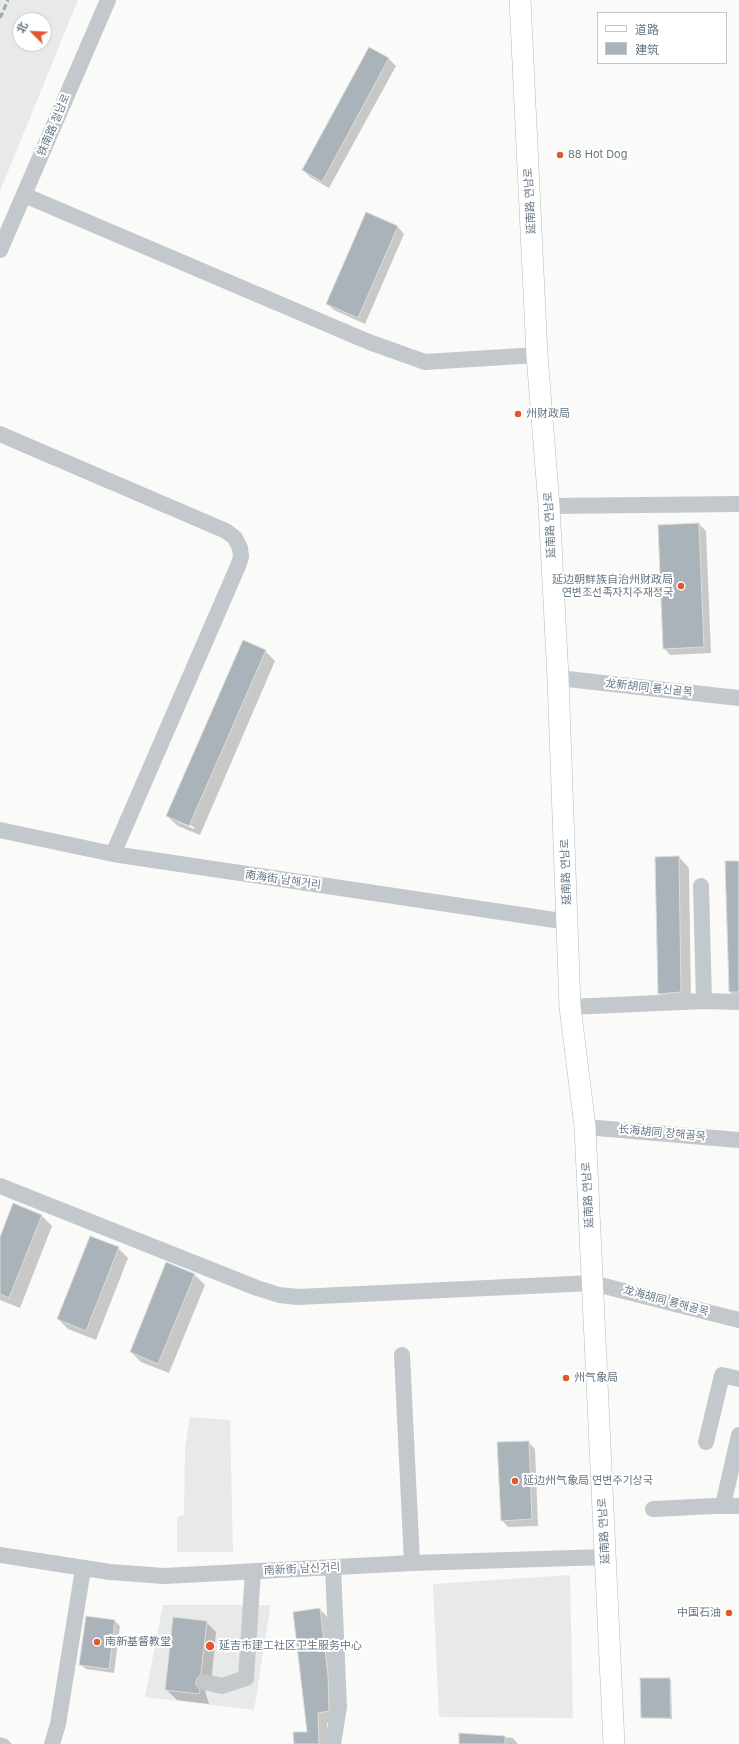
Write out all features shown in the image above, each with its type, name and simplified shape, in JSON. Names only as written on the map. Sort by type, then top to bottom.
[{"type":"main road","name":"延南路 연남로","points":[[520,0],[537,355],[549,506],[558,678],[570,1007],[585,1127],[614,1744]]},
{"type":"street","name":"铁南路 철남로","points":[[0,250],[108,0]]},
{"type":"street","points":[[24,195],[369,342],[425,362],[537,355]]},
{"type":"street","points":[[0,434],[226,532],[235,538],[240,548],[241,557],[238,566],[113,854]]},
{"type":"street","points":[[549,506],[739,504]]},
{"type":"street","name":"龙新胡同 룡신골목","points":[[558,678],[739,698]]},
{"type":"street","name":"南海街 남해거리","points":[[0,830],[113,854],[568,922]]},
{"type":"street","points":[[701,886],[704,1001]]},
{"type":"street","points":[[570,1007],[704,1001],[739,1002]]},
{"type":"street","name":"长海胡同 장해골목","points":[[585,1127],[739,1140]]},
{"type":"street","name":"龙海胡同 룡해골목","points":[[0,1186],[257,1288],[279,1294],[298,1297],[592,1283],[739,1320]]},
{"type":"street","points":[[402,1355],[412,1563]]},
{"type":"street","points":[[706,1442],[722,1375],[739,1379]]},
{"type":"street","points":[[723,1506],[739,1435]]},
{"type":"street","points":[[653,1509],[739,1506]]},
{"type":"street","name":"南新街 남신거리","points":[[0,1555],[83,1568],[164,1576],[412,1563],[606,1557]]},
{"type":"street","points":[[332,1744],[339,1707],[333,1567]]},
{"type":"street","points":[[52,1744],[58,1724],[83,1568]]},
{"type":"street","points":[[205,1682],[222,1686],[246,1678],[253,1571]]},
{"type":"shaded area","points":[[0,0],[78,0],[0,191]]},
{"type":"shaded area","points":[[190,1417],[230,1420],[233,1552],[177,1552],[177,1517],[184,1515],[185,1448]]},
{"type":"shaded area","points":[[570,1575],[573,1718],[439,1717],[433,1584]]},
{"type":"shaded area","name":"延吉市建工社区卫生服务中心","points":[[163,1605],[270,1605],[254,1710],[145,1697]]},
{"type":"building","points":[[369,47],[389,58],[322,182],[302,170]]},
{"type":"building","points":[[366,212],[398,226],[358,318],[326,304]]},
{"type":"building","name":"延边朝鲜族自治州财政局 연변조선족자치주재정국","points":[[699,523],[704,647],[663,649],[658,525]]},
{"type":"building","points":[[243,640],[266,650],[189,826],[166,816]]},
{"type":"building","points":[[679,856],[681,992],[658,994],[655,857]]},
{"type":"building","points":[[725,861],[739,861],[739,992],[729,992]]},
{"type":"building","points":[[13,1203],[42,1215],[9,1298],[0,1294],[0,1237]]},
{"type":"building","points":[[90,1236],[119,1247],[86,1331],[57,1319]]},
{"type":"building","points":[[166,1262],[195,1274],[158,1364],[130,1352]]},
{"type":"building","name":"延边州气象局 연변주기상국","points":[[529,1441],[532,1519],[501,1521],[497,1442]]},
{"type":"building","points":[[320,1608],[328,1675],[329,1711],[318,1713],[319,1744],[294,1744],[293,1732],[307,1732],[293,1612]]},
{"type":"building","name":"南新基督教堂","points":[[86,1616],[115,1620],[109,1669],[79,1665]]},
{"type":"building","points":[[173,1617],[207,1621],[201,1674],[196,1680],[196,1685],[200,1690],[199,1694],[165,1690]]},
{"type":"building","points":[[640,1678],[670,1678],[671,1718],[641,1718]]},
{"type":"building","points":[[459,1733],[505,1736],[505,1744],[459,1744]]},
{"type":"railway","points":[[0,18],[8,0]]},
{"type":"place","name":"88 Hot Dog","points":[[560,155]]},
{"type":"place","name":"州财政局","points":[[518,414]]},
{"type":"place","name":"延边朝鲜族自治州财政局 연변조선족자치주재정국","points":[[681,586]]},
{"type":"place","name":"州气象局","points":[[566,1378]]},
{"type":"place","name":"延边州气象局 연변주기상국","points":[[515,1481]]},
{"type":"place","name":"中国石油","points":[[729,1613]]},
{"type":"place","name":"南新基督教堂","points":[[97,1642]]},
{"type":"place","name":"延吉市建工社区卫生服务中心","points":[[210,1646]]}]
